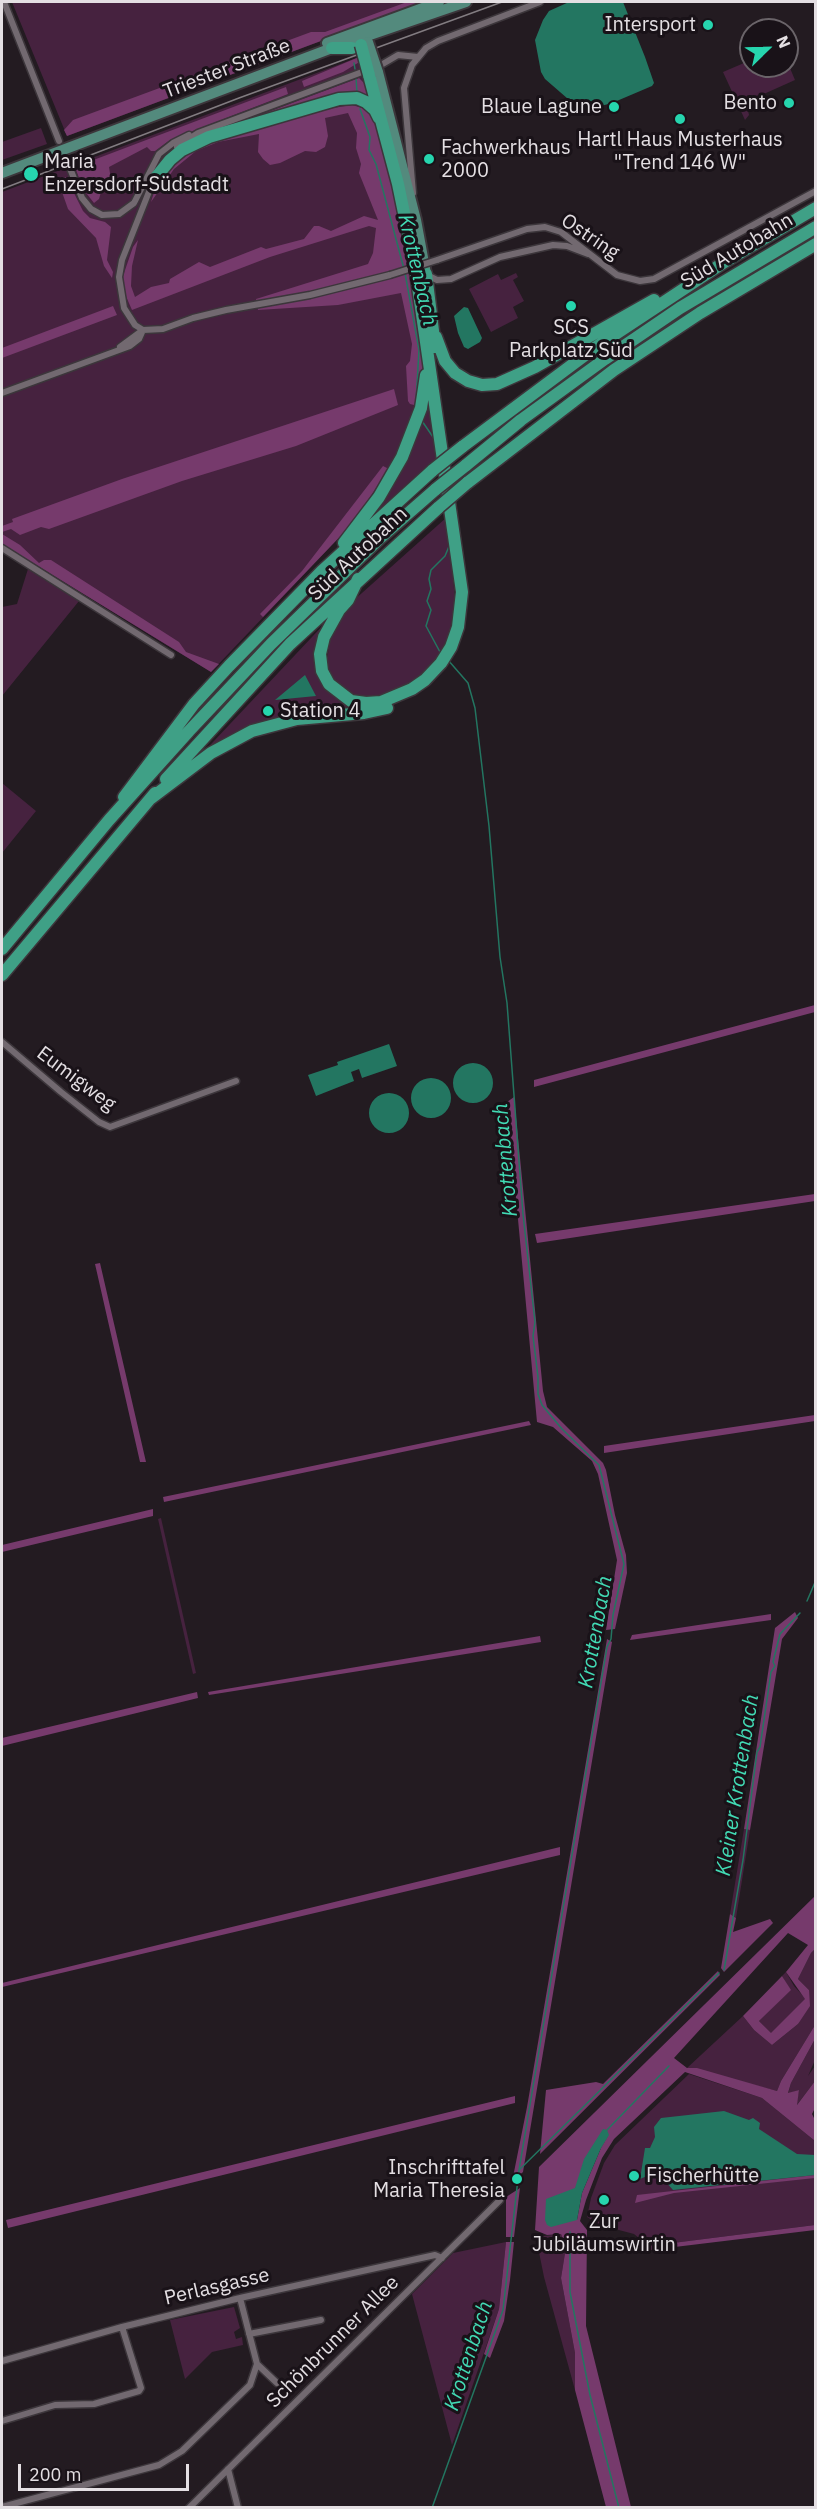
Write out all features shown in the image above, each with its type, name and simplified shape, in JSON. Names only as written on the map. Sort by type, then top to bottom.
[{"type":"highway","points":[[332,48],[364,43],[373,73],[416,266],[462,592],[454,649]]},
{"type":"highway","points":[[153,182],[170,160],[182,150],[209,137],[339,99],[357,98],[366,102],[375,110],[387,138]]},
{"type":"highway","points":[[109,820],[133,782],[194,704],[322,571],[433,470],[596,347],[726,261],[816,208]]},
{"type":"highway","name":"Süd Autobahn","points":[[2,949],[109,820],[189,731],[271,644],[380,538],[436,489],[522,420],[624,346],[725,280],[816,227]]},
{"type":"highway","name":"Süd Autobahn","points":[[2,975],[150,799],[290,644],[358,579],[467,483],[614,370],[710,307],[816,244]]},
{"type":"highway","points":[[433,321],[442,354],[455,373],[468,381],[482,385],[497,384],[535,367],[709,268],[726,261]]},
{"type":"highway","points":[[150,799],[211,753],[252,731],[297,719],[382,709],[416,695],[430,686],[454,649],[468,610],[468,590],[446,450],[426,274]]},
{"type":"highway","points":[[322,571],[379,496],[402,457],[416,425],[422,408],[426,376],[425,332]]},
{"type":"highway","points":[[358,579],[348,600],[339,610],[324,637],[320,654],[322,670],[329,684],[351,701],[381,702],[412,689],[444,665]]},
{"type":"main road","name":"Triester Straße","points":[[2,168],[364,43],[439,2]]},
{"type":"main road","points":[[364,43],[385,30],[466,2]]},
{"type":"main road","name":"Triester Straße","points":[[2,173],[332,48]]},
{"type":"main road","points":[[373,73],[416,220],[426,274]]},
{"type":"street","points":[[3,2],[59,141]]},
{"type":"street","points":[[416,220],[404,88],[409,72],[418,57],[438,41],[540,2]]},
{"type":"street","points":[[69,166],[82,198],[91,209],[102,215],[119,214],[134,203],[159,154],[178,140],[381,65],[398,55],[418,57]]},
{"type":"street","points":[[2,393],[130,346],[139,339],[143,330],[135,325],[124,308],[119,277],[122,260],[157,168],[166,156],[198,134]]},
{"type":"street","name":"Ostring","points":[[143,330],[163,329],[193,318],[226,310],[310,295],[390,275],[527,229],[545,227],[561,232],[610,271],[624,278],[640,281],[654,279],[816,191]]},
{"type":"street","points":[[426,274],[437,280],[451,279],[500,257],[553,245],[567,246],[591,255]]},
{"type":"street","points":[[2,548],[171,655]]},
{"type":"street","name":"Eumigweg","points":[[2,1042],[99,1122],[110,1127],[236,1082]]},
{"type":"street","name":"Schönbrunner Allee","points":[[189,2508],[500,2200]]},
{"type":"street","name":"Perlasgasse","points":[[2,2361],[122,2327],[240,2298],[435,2255],[442,2258]]},
{"type":"street","points":[[240,2298],[257,2364],[277,2382]]},
{"type":"street","points":[[249,2334],[321,2320]]},
{"type":"street","points":[[2,2421],[55,2405],[94,2404],[139,2391],[141,2388],[122,2327]]},
{"type":"street","points":[[2,2507],[167,2460],[182,2451],[250,2385],[257,2364]]},
{"type":"street","points":[[228,2469],[238,2508]]},
{"type":"shaded area","points":[[12,2],[425,2],[67,136]]},
{"type":"shaded area","points":[[407,2],[425,2],[67,136],[64,130],[73,120],[311,32],[325,32]]},
{"type":"shaded area","name":"Blaue Lagune","points":[[569,2],[623,2],[654,83],[652,86],[612,103],[586,110],[575,105],[545,79],[541,72],[535,40],[549,11]]},
{"type":"shaded area","points":[[359,57],[423,359],[413,423],[382,483],[351,525],[211,672],[2,544],[2,192]]},
{"type":"shaded area","points":[[359,57],[361,61],[343,72],[304,87],[302,81]]},
{"type":"shaded area","points":[[739,65],[739,78],[794,78],[795,80],[746,102],[749,115],[745,120],[723,72]]},
{"type":"shaded area","points":[[359,78],[370,89],[373,99],[260,118],[260,115]]},
{"type":"shaded area","points":[[286,87],[288,94],[170,140],[155,151],[147,147],[109,167],[112,186],[101,192],[99,199],[94,203],[83,189],[75,167]]},
{"type":"shaded area","points":[[352,105],[369,110],[378,121],[405,233],[423,359],[422,392],[418,406],[408,401],[406,366],[410,361],[412,344],[401,293],[338,305],[258,310],[256,299],[368,264],[373,253],[376,228],[369,226],[270,257],[132,310],[125,294],[123,276],[133,247],[138,240],[132,266],[131,286],[135,297],[151,287],[169,283],[170,279],[199,262],[210,267],[261,247],[266,249],[304,239],[314,226],[331,231],[364,216],[378,220],[359,173],[361,164],[356,148],[357,133],[348,113],[325,118],[328,136],[325,147],[316,152],[305,151],[280,163],[270,165],[263,159],[258,152],[259,134],[218,142],[196,151],[174,169],[151,202],[156,186],[167,169],[187,151],[210,141]]},
{"type":"shaded area","points":[[41,128],[47,144],[2,160],[2,142]]},
{"type":"shaded area","points":[[66,177],[83,211],[90,218],[105,222],[111,227],[107,260],[113,272],[112,278],[104,266],[96,238],[68,209],[57,178]]},
{"type":"shaded area","points":[[516,273],[518,277],[513,280],[524,301],[513,307],[518,318],[491,332],[469,289],[498,274],[501,280]]},
{"type":"shaded area","points":[[113,306],[117,315],[2,358],[2,348]]},
{"type":"shaded area","points":[[464,307],[468,308],[482,338],[480,342],[468,349],[464,347],[458,333],[454,316]]},
{"type":"shaded area","points":[[429,388],[439,458],[408,483],[361,529],[391,483]]},
{"type":"shaded area","points":[[394,389],[398,405],[296,446],[182,481],[49,529],[41,527],[20,535],[11,529],[2,532],[2,526],[13,522],[12,519],[122,479]]},
{"type":"shaded area","points":[[383,466],[389,469],[351,525],[263,617],[260,614],[302,571]]},
{"type":"shaded area","points":[[447,517],[455,599],[448,645],[438,660],[409,685],[383,696],[352,696],[333,682],[327,663],[329,644],[337,622],[353,601]]},
{"type":"shaded area","points":[[2,534],[20,545],[39,563],[51,560],[179,642],[186,652],[219,664],[211,672],[2,544]]},
{"type":"shaded area","points":[[28,569],[79,601],[2,696],[2,607],[17,604]]},
{"type":"shaded area","points":[[328,620],[323,677],[370,706],[296,716],[197,759]]},
{"type":"shaded area","points":[[305,675],[316,696],[275,700]]},
{"type":"shaded area","points":[[2,783],[36,811],[2,853]]},
{"type":"shaded area","points":[[815,1005],[815,1012],[534,1087],[534,1080]]},
{"type":"shaded area","points":[[389,1044],[397,1066],[362,1078],[359,1069],[351,1072],[354,1081],[316,1096],[308,1075]]},
{"type":"shaded area","points":[[473,1063],[487,1069],[493,1083],[487,1097],[473,1103],[459,1097],[453,1083],[459,1069]]},
{"type":"shaded area","points":[[431,1078],[445,1084],[451,1098],[445,1112],[431,1118],[417,1112],[411,1098],[417,1084]]},
{"type":"shaded area","points":[[389,1093],[403,1099],[409,1113],[403,1127],[389,1133],[375,1127],[369,1113],[375,1099]]},
{"type":"shaded area","points":[[514,1097],[543,1391],[547,1407],[603,1463],[606,1470],[626,1555],[627,1573],[615,1629],[606,1630],[617,1560],[598,1474],[592,1461],[553,1427],[537,1422],[507,1102]]},
{"type":"shaded area","points":[[815,1194],[815,1201],[537,1243],[535,1234]]},
{"type":"shaded area","points":[[100,1263],[146,1462],[140,1462],[95,1264]]},
{"type":"shaded area","points":[[815,1415],[815,1421],[604,1453],[604,1446]]},
{"type":"shaded area","points":[[529,1421],[531,1425],[164,1502],[163,1497]]},
{"type":"shaded area","points":[[153,1509],[153,1516],[2,1552],[2,1545]]},
{"type":"shaded area","points":[[161,1518],[196,1673],[193,1674],[158,1519]]},
{"type":"shaded area","points":[[795,1612],[798,1618],[782,1639],[750,1830],[744,1829],[775,1628]]},
{"type":"shaded area","points":[[771,1614],[771,1620],[630,1640],[632,1635]]},
{"type":"shaded area","points":[[540,1636],[541,1642],[209,1695],[208,1692]]},
{"type":"shaded area","points":[[607,1639],[612,1642],[523,2172],[512,2182],[527,2107]]},
{"type":"shaded area","points":[[197,1692],[198,1698],[2,1746],[2,1738]]},
{"type":"shaded area","points":[[744,1829],[750,1830],[736,1918],[730,1914]]},
{"type":"shaded area","points":[[560,1847],[560,1855],[2,1987],[2,1983]]},
{"type":"shaded area","points":[[815,1896],[815,1949],[798,1979],[809,1990],[810,2006],[798,2024],[772,2045],[754,2030],[743,2016],[782,1976],[791,1990],[759,2021],[771,2033],[805,1999],[786,1972],[808,1945],[788,1933],[674,2058],[687,2068],[697,2068],[777,2091],[815,2025],[815,2039],[788,2093],[799,2090],[797,2105],[815,2081],[815,2108],[812,2114],[815,2120],[815,2141],[762,2098],[685,2072],[614,2139],[602,2158],[586,2200],[580,2221],[587,2230],[586,2326],[631,2507],[606,2507],[575,2390],[575,2353],[561,2278],[566,2247],[561,2234],[547,2235],[535,2230],[539,2167]],"holes":[[[609,2135],[582,2193],[577,2220],[564,2194],[575,2189]]]},
{"type":"shaded area","points":[[730,1914],[736,1918],[733,1932],[770,1919],[773,1923],[724,1972],[721,1968]]},
{"type":"shaded area","points":[[815,1949],[815,2025],[777,2091],[687,2068],[743,2016],[754,2030],[772,2045],[798,2024],[809,1990],[798,1979]]},
{"type":"shaded area","points":[[718,1971],[720,1975],[540,2154],[546,2090],[596,2082],[603,2084]]},
{"type":"shaded area","points":[[786,1972],[794,1986],[806,1999],[771,2034],[759,2021],[790,1990],[782,1976]]},
{"type":"shaded area","points":[[815,2039],[815,2060],[808,2076],[815,2066],[815,2081],[796,2106],[799,2090],[788,2094],[791,2083]]},
{"type":"shaded area","points":[[689,2074],[762,2098],[815,2141],[815,2225],[649,2246],[634,2234],[600,2225],[587,2217],[591,2198],[604,2163],[615,2145]]},
{"type":"shaded area","points":[[515,2096],[515,2103],[8,2228],[6,2220]]},
{"type":"shaded area","points":[[724,2111],[749,2120],[753,2118],[760,2123],[759,2129],[797,2154],[815,2155],[815,2175],[673,2190],[665,2181],[657,2184],[656,2177],[652,2174],[640,2179],[645,2148],[650,2148],[655,2137],[654,2127],[661,2118]]},
{"type":"shaded area","points":[[603,2129],[607,2130],[609,2135],[582,2193],[577,2220],[551,2227],[547,2225],[545,2220],[546,2199],[575,2188],[584,2159]]},
{"type":"shaded area","points":[[815,2175],[815,2178],[674,2193],[635,2203],[637,2195]]},
{"type":"shaded area","points":[[520,2188],[514,2237],[506,2237],[506,2197]]},
{"type":"shaded area","points":[[815,2225],[815,2230],[650,2250],[649,2246]]},
{"type":"shaded area","points":[[561,2234],[566,2247],[561,2278],[575,2353],[575,2390],[544,2277],[536,2237]]},
{"type":"shaded area","points":[[506,2242],[499,2309],[452,2445],[412,2294],[453,2253]]},
{"type":"shaded area","points":[[506,2242],[514,2242],[510,2280],[504,2321],[490,2358],[484,2354],[499,2309]]},
{"type":"shaded area","points":[[234,2307],[240,2328],[234,2332],[236,2339],[242,2337],[243,2345],[212,2352],[185,2379],[170,2320]]},
{"type":"waterway","name":"Krottenbach","points":[[354,63],[355,69]]},
{"type":"waterway","name":"Krottenbach","points":[[356,78],[357,92]]},
{"type":"waterway","name":"Krottenbach","points":[[360,109],[370,137],[369,150],[376,164],[404,269]]},
{"type":"waterway","name":"Krottenbach","points":[[405,273],[419,350],[416,402]]},
{"type":"waterway","name":"Krottenbach","points":[[422,421],[433,437]]},
{"type":"waterway","name":"Krottenbach","points":[[440,652],[426,626],[431,610],[427,601],[431,589],[429,579],[431,570],[445,556],[450,544]]},
{"type":"waterway","name":"Krottenbach","points":[[432,2508],[503,2310],[519,2170],[607,1647],[611,1639],[613,1615],[624,1564],[599,1465],[562,1429],[542,1405],[538,1394],[533,1336],[535,1322],[523,1214],[507,1003],[500,957],[489,826],[475,708],[468,683],[448,660]]},
{"type":"waterway","name":"Kleiner Krottenbach","points":[[807,1601],[816,1580]]},
{"type":"waterway","name":"Kleiner Krottenbach","points":[[724,1970],[743,1860],[757,1752],[760,1747],[771,1672],[775,1666],[773,1662],[780,1634],[800,1613]]},
{"type":"waterway","name":"Kleiner Krottenbach","points":[[635,2056],[719,1973]]},
{"type":"waterway","name":"Kleiner Krottenbach","points":[[519,2170],[634,2057]]},
{"type":"waterway","points":[[607,2130],[669,2066]]},
{"type":"waterway","points":[[570,2232],[570,2292],[590,2395],[619,2508]]},
{"type":"tunnel","points":[[62,150],[69,166]]},
{"type":"tram line","points":[[2,189],[239,98],[502,2]]},
{"type":"place","name":"Intersport","points":[[708,25]]},
{"type":"place","name":"Bento","points":[[789,103]]},
{"type":"place","name":"Blaue Lagune","points":[[614,107]]},
{"type":"place","name":"Hartl Haus Musterhaus \"Trend 146 W\"","points":[[680,119]]},
{"type":"place","name":"Fachwerkhaus 2000","points":[[429,159]]},
{"type":"place","name":"Maria Enzersdorf-Südstadt","points":[[31,174]]},
{"type":"place","name":"SCS Parkplatz Süd","points":[[571,306]]},
{"type":"place","name":"Station 4","points":[[268,711]]},
{"type":"place","name":"Fischerhütte","points":[[634,2176]]},
{"type":"place","name":"Inschrifttafel Maria Theresia","points":[[517,2179]]},
{"type":"place","name":"Zur Jubiläumswirtin","points":[[604,2200]]}]
